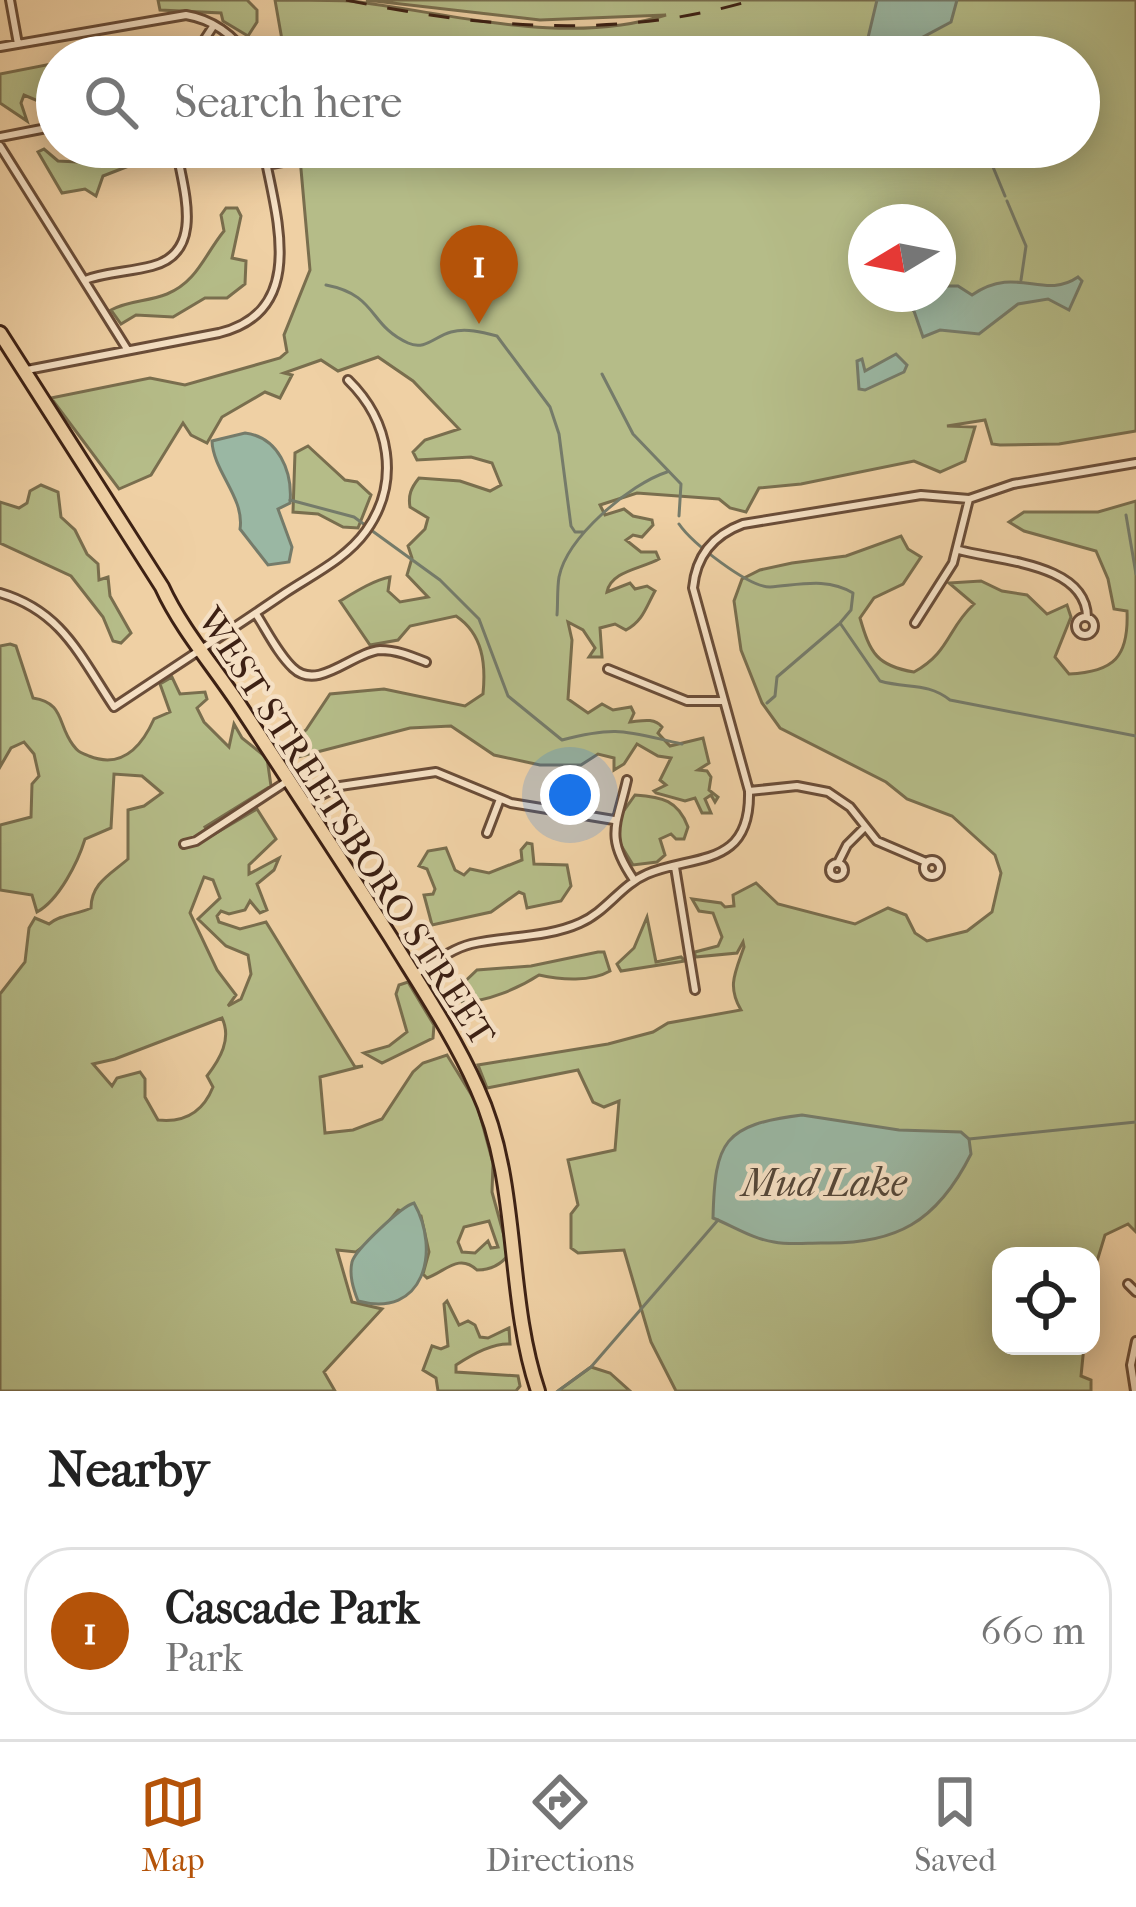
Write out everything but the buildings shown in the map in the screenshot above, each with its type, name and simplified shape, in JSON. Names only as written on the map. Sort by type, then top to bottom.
[{"type":"main road","name":"WEST STREETSBORO STREET","points":[[0,333],[162,587],[172,610],[203,648],[290,780],[461,1055],[491,1125],[505,1189],[526,1349],[538,1391]]},
{"type":"street","points":[[10,0],[18,44]]},
{"type":"street","points":[[64,36],[186,15],[228,36]]},
{"type":"street","points":[[208,36],[214,26]]},
{"type":"street","points":[[0,47],[36,41]]},
{"type":"street","points":[[0,137],[36,130]]},
{"type":"street","points":[[0,146],[127,349]]},
{"type":"street","points":[[85,280],[156,266],[178,250],[188,221],[179,168]]},
{"type":"street","points":[[24,372],[35,365],[229,331],[251,320],[277,282],[281,258],[266,168]]},
{"type":"street","points":[[0,593],[20,598],[51,616],[114,706],[350,549],[364,533],[382,500],[387,469],[382,433],[367,400],[348,380]]},
{"type":"street","points":[[414,975],[470,945],[577,925],[634,880],[705,860],[728,847],[746,819],[749,791],[694,602],[694,576],[706,549],[726,532],[743,524],[921,495],[969,499],[1013,484],[1136,463]]},
{"type":"street","points":[[915,622],[959,550],[969,499]]},
{"type":"street","points":[[959,550],[1056,575],[1079,592],[1086,602],[1087,617]]},
{"type":"street","points":[[256,614],[290,665],[308,676],[380,650],[426,662]]},
{"type":"street","points":[[608,669],[687,701],[723,701]]},
{"type":"street","points":[[304,803],[340,786],[424,771],[446,774],[528,807],[614,820]]},
{"type":"street","points":[[184,844],[196,841],[290,780]]},
{"type":"street","points":[[627,780],[614,820],[619,854],[634,880]]},
{"type":"street","points":[[749,791],[816,788],[850,807],[864,828],[886,847],[926,862]]},
{"type":"street","points":[[487,833],[500,799]]},
{"type":"street","points":[[838,863],[864,828]]},
{"type":"street","points":[[675,867],[695,990]]},
{"type":"street","points":[[1128,1284],[1136,1292]]},
{"type":"street","points":[[1135,1391],[1131,1365],[1136,1341]]},
{"type":"green space","points":[[158,0],[247,0],[257,10],[257,22],[248,36],[223,21],[221,13],[160,10]]},
{"type":"green space","points":[[275,0],[350,1],[508,25],[588,28],[666,15],[540,20],[366,0],[1136,0],[1136,431],[1059,444],[1000,445],[992,444],[985,420],[947,426],[975,427],[965,461],[940,472],[914,461],[759,488],[746,512],[719,499],[637,493],[600,505],[605,515],[624,509],[652,520],[642,537],[633,535],[626,540],[641,552],[656,552],[659,559],[620,575],[607,592],[630,583],[635,589],[647,586],[655,591],[632,626],[626,630],[615,624],[600,628],[602,657],[589,657],[595,648],[583,630],[568,622],[572,640],[568,699],[588,713],[602,704],[613,710],[631,707],[630,722],[659,724],[658,733],[670,746],[703,738],[709,763],[698,770],[707,771],[709,790],[718,797],[715,802],[711,795],[705,799],[711,813],[702,813],[695,798],[685,801],[656,793],[666,785],[660,780],[671,758],[637,744],[614,770],[614,758],[598,754],[581,765],[540,765],[494,755],[451,726],[410,728],[290,759],[282,747],[306,730],[330,694],[384,689],[465,706],[483,694],[481,650],[456,616],[410,626],[398,640],[370,645],[340,601],[390,577],[388,591],[400,602],[428,597],[407,575],[412,558],[408,546],[425,529],[428,518],[410,507],[412,488],[419,478],[460,481],[490,491],[501,485],[492,463],[471,457],[417,460],[413,452],[425,440],[459,429],[413,381],[378,357],[338,371],[321,360],[284,373],[292,375],[280,398],[265,392],[222,417],[207,443],[191,435],[183,423],[151,475],[119,489],[51,398],[150,378],[185,385],[280,358],[287,352],[284,335],[310,270],[301,168],[1100,168],[1100,36],[281,36]]},
{"type":"green space","points":[[36,67],[36,100],[24,95],[21,103],[27,121],[0,103],[0,74]]},
{"type":"green space","points":[[47,168],[124,168],[103,176],[96,196],[85,189],[62,193]]},
{"type":"green space","points":[[226,208],[237,208],[241,216],[232,258],[246,261],[245,284],[227,298],[205,298],[173,317],[136,315],[121,324],[111,310],[167,294],[193,275],[224,231],[221,215]]},
{"type":"green space","points":[[308,446],[345,480],[357,482],[371,495],[358,528],[343,527],[318,514],[293,512],[295,453]]},
{"type":"green space","points":[[41,485],[58,492],[61,517],[98,564],[99,580],[108,577],[110,596],[131,633],[121,643],[113,641],[103,617],[71,576],[0,543],[0,502],[19,508],[27,503],[30,491]]},
{"type":"green space","points":[[1136,501],[1136,1232],[1128,1224],[1105,1235],[1100,1251],[1100,1247],[992,1247],[992,1355],[1083,1355],[1081,1376],[1091,1380],[1091,1391],[676,1391],[651,1342],[624,1250],[578,1253],[571,1248],[571,1214],[578,1205],[568,1160],[615,1150],[619,1101],[604,1107],[593,1102],[578,1070],[487,1088],[478,1065],[608,1044],[668,1023],[741,1010],[733,986],[743,942],[737,953],[695,957],[695,952],[718,946],[722,937],[713,913],[699,911],[692,899],[734,906],[733,895],[756,883],[778,904],[855,924],[888,908],[906,915],[915,933],[927,941],[967,931],[992,912],[1001,873],[995,855],[952,816],[907,799],[886,782],[780,728],[762,703],[741,650],[734,601],[742,579],[760,570],[846,556],[901,536],[908,549],[921,557],[903,584],[874,598],[860,618],[867,640],[883,662],[914,672],[926,664],[974,604],[949,583],[981,581],[1027,595],[1047,614],[1067,605],[1071,617],[1055,657],[1069,674],[1097,670],[1121,651],[1127,611],[1114,609],[1096,551],[1024,531],[1009,522],[1024,512],[1098,512]]},
{"type":"green space","points":[[0,646],[16,646],[33,698],[56,710],[68,737],[84,754],[111,760],[136,747],[154,719],[170,712],[160,684],[172,677],[180,694],[205,692],[207,699],[197,708],[229,747],[234,724],[242,738],[267,758],[271,786],[205,827],[211,836],[257,809],[276,839],[249,865],[249,874],[279,858],[274,870],[257,884],[267,910],[260,913],[250,901],[245,910],[221,911],[217,916],[219,922],[240,929],[266,922],[355,1067],[363,1066],[320,1077],[325,1133],[353,1130],[382,1119],[413,1072],[447,1055],[477,1104],[493,1163],[492,1192],[509,1254],[490,1268],[477,1270],[458,1263],[427,1278],[423,1274],[429,1252],[421,1216],[398,1210],[356,1252],[337,1250],[352,1302],[382,1309],[324,1372],[335,1391],[0,1391],[0,994],[25,962],[29,928],[35,918],[49,924],[91,908],[98,885],[128,859],[128,810],[162,793],[142,776],[114,774],[111,828],[85,839],[53,899],[37,912],[32,895],[0,890],[0,825],[31,817],[32,784],[39,776],[34,754],[24,742],[11,748],[0,767]],"holes":[[[204,877],[213,880],[220,898],[198,919],[226,946],[248,955],[251,974],[241,999],[228,1006],[236,995],[217,970],[190,913]],[[222,1018],[225,1026],[223,1048],[207,1076],[213,1087],[204,1103],[185,1117],[158,1120],[145,1097],[140,1072],[117,1078],[112,1086],[93,1064]],[[489,1221],[498,1247],[491,1248],[488,1241],[475,1253],[462,1252],[458,1242],[464,1227]]]},
{"type":"green space","points":[[635,795],[668,802],[688,827],[684,839],[671,834],[660,839],[665,855],[657,862],[633,865],[619,842],[618,819]]},
{"type":"green space","points":[[532,844],[534,864],[567,865],[571,886],[561,901],[527,908],[519,892],[491,912],[432,925],[424,895],[435,889],[427,869],[419,866],[428,851],[446,848],[455,870],[464,875],[470,869],[489,873],[522,860],[521,850]]},
{"type":"green space","points":[[647,917],[656,962],[681,957],[685,961],[621,971],[617,964],[634,948]]},
{"type":"green space","points":[[604,952],[610,971],[594,977],[539,975],[472,1001],[462,1002],[454,992],[477,970],[531,966]]},
{"type":"green space","points":[[408,982],[434,1025],[433,1038],[382,1063],[364,1053],[389,1046],[407,1032],[396,994],[399,985]]},
{"type":"green space","points":[[447,1301],[459,1325],[468,1321],[475,1325],[480,1337],[509,1328],[510,1344],[475,1354],[456,1365],[456,1372],[518,1376],[516,1391],[438,1391],[436,1378],[423,1370],[432,1346],[448,1346]]},
{"type":"green space","points":[[591,1367],[610,1373],[630,1391],[558,1391]]},
{"type":"water","points":[[877,0],[957,0],[951,22],[925,36],[868,36]]},
{"type":"water","points":[[1078,277],[1082,281],[1069,310],[1048,299],[1018,304],[979,334],[940,330],[923,337],[914,312],[956,312],[956,286],[972,295],[1003,282],[1065,283]]},
{"type":"water","points":[[896,354],[907,365],[904,372],[859,389],[857,361],[862,359],[865,371]]},
{"type":"water","points":[[245,433],[275,448],[286,468],[290,503],[278,509],[292,547],[289,562],[268,565],[240,529],[238,506],[212,441]]},
{"type":"water","name":"Mud Lake","points":[[802,1115],[899,1130],[961,1132],[969,1139],[971,1154],[928,1213],[871,1240],[780,1243],[713,1218],[717,1171],[729,1141],[755,1124]]},
{"type":"water","points":[[414,1203],[426,1241],[421,1277],[398,1300],[358,1301],[351,1277],[355,1256]]},
{"type":"waterway","points":[[993,168],[1005,196]]},
{"type":"waterway","points":[[1007,201],[1026,246],[1021,280]]},
{"type":"waterway","points":[[326,285],[355,296],[395,336],[414,345],[457,331],[497,336],[550,407],[559,434],[571,526],[575,532],[584,532]]},
{"type":"waterway","points":[[602,374],[633,434],[681,484],[679,516]]},
{"type":"waterway","points":[[557,615],[559,577],[574,545],[619,500],[667,472]]},
{"type":"waterway","points":[[290,500],[354,517],[365,525]]},
{"type":"waterway","points":[[1126,515],[1136,574]]},
{"type":"waterway","points":[[679,524],[721,563],[760,585],[823,584],[853,593],[851,610],[840,623],[880,681],[925,688],[950,700],[1136,736]]},
{"type":"waterway","points":[[371,530],[440,580],[479,619],[508,696],[562,740],[623,732],[682,744]]},
{"type":"waterway","points":[[767,703],[775,696],[777,677],[839,624]]},
{"type":"waterway","points":[[969,1139],[1136,1122]]},
{"type":"waterway","points":[[558,1391],[591,1367],[718,1220]]},
{"type":"railway","points":[[346,0],[448,17],[550,26],[652,21],[753,0]]},
{"type":"place","name":"Cascade Park","points":[[479,324]]}]
